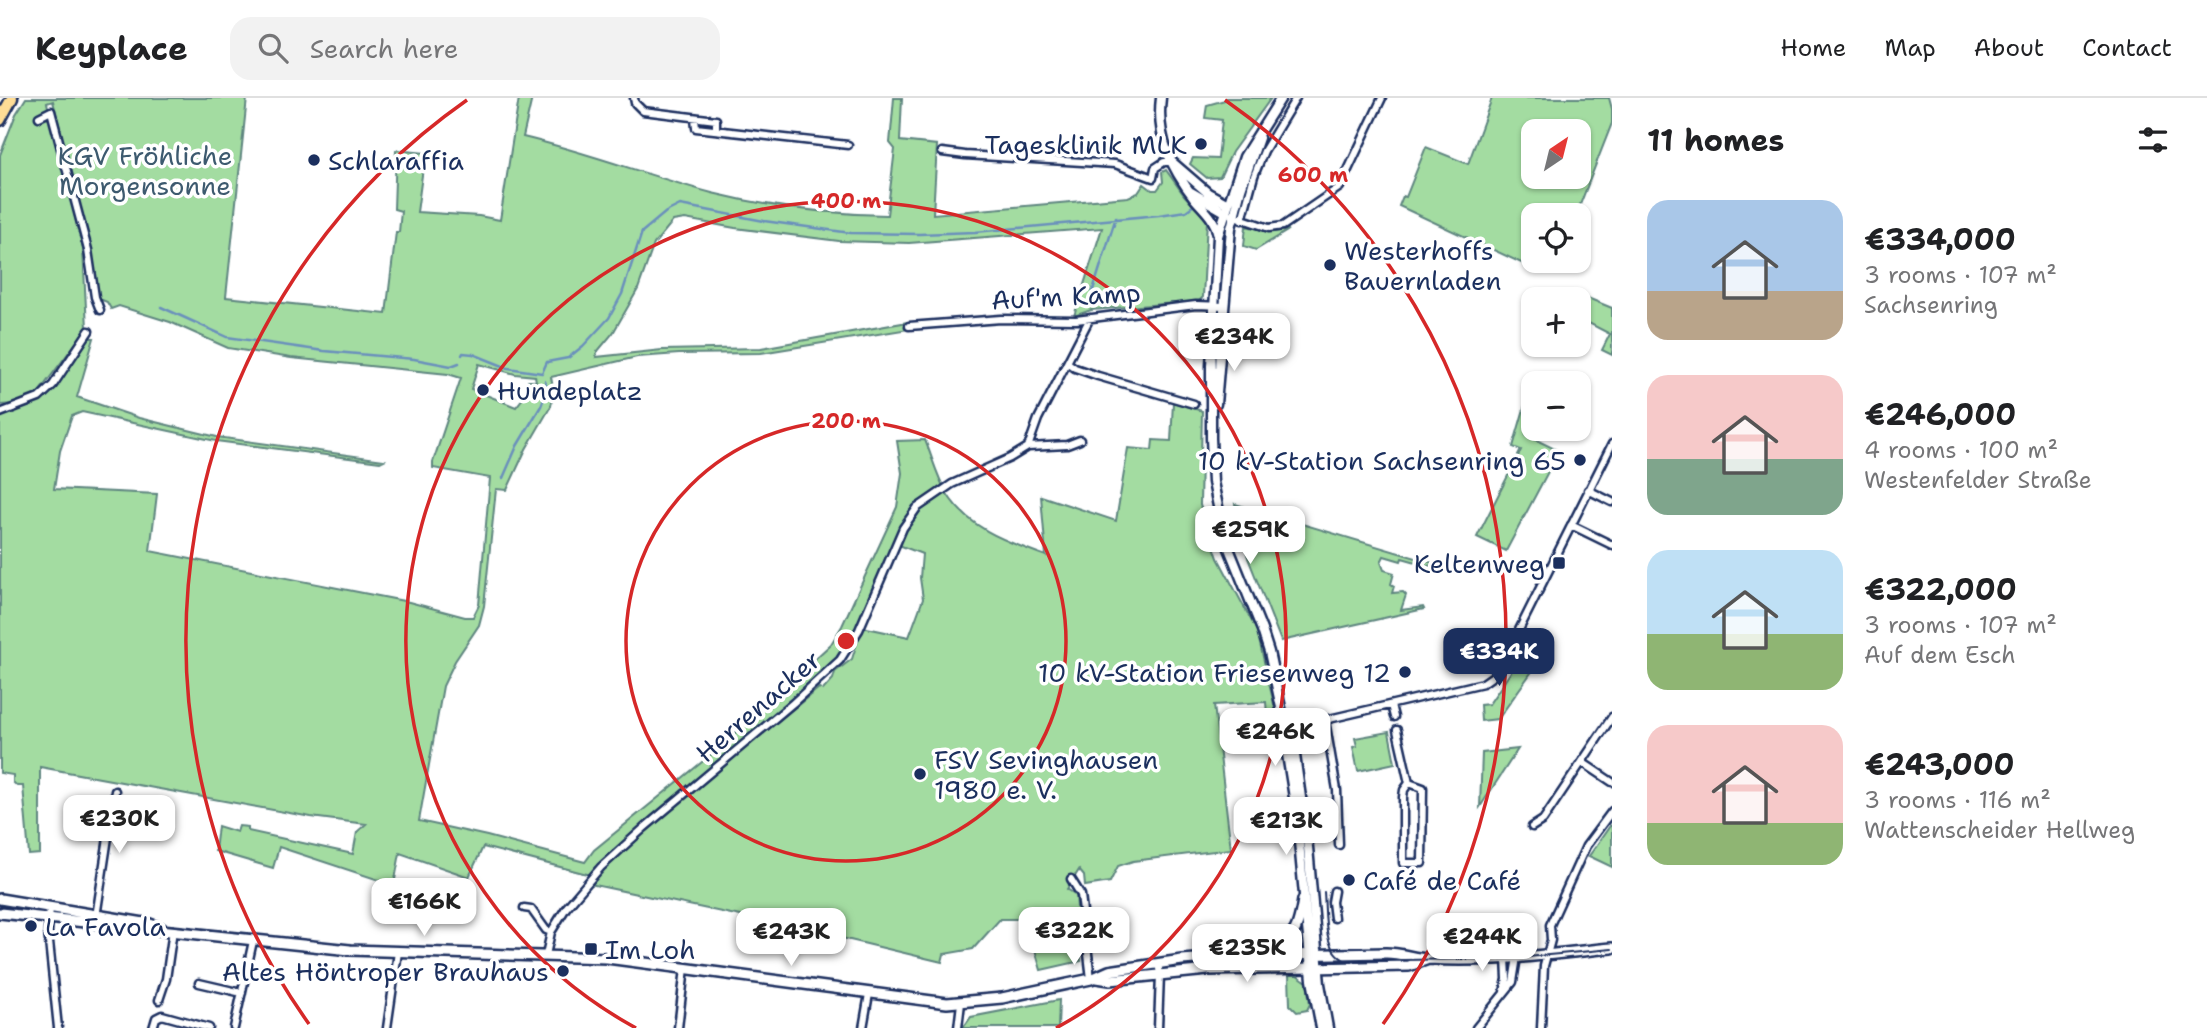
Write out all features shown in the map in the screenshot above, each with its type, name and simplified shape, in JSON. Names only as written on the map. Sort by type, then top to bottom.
[{"type":"main road","points":[[0,120],[12,98]]},
{"type":"main road","points":[[0,899],[49,912],[150,924],[162,929],[253,941],[398,953],[607,958],[932,1002],[961,1003],[1002,998],[1094,978],[1109,971],[1219,957],[1391,953],[1407,954],[1426,960]]},
{"type":"main road","points":[[1263,956],[1289,939],[1299,925],[1303,900]]},
{"type":"main road","points":[[0,913],[49,912]]},
{"type":"main road","points":[[1094,978],[1110,980],[1208,970],[1409,966],[1426,960],[1506,958],[1612,948]]},
{"type":"street","points":[[634,98],[638,108],[643,111],[695,118],[696,128],[848,145]]},
{"type":"street","points":[[1161,98],[1160,132],[1174,171],[1214,219],[1218,236]]},
{"type":"street","points":[[1281,98],[1244,157],[1218,236],[1211,438],[1213,482],[1224,536],[1262,629],[1283,717]]},
{"type":"street","points":[[1238,218],[1264,150],[1296,98]]},
{"type":"street","points":[[942,152],[1115,164],[1153,178],[1156,168],[1164,162],[1172,162],[1238,218],[1269,228],[1283,226],[1340,187],[1382,98]]},
{"type":"street","points":[[39,117],[51,111],[90,258],[94,297],[100,310]]},
{"type":"street","points":[[1211,438],[1224,306],[1238,218],[1260,133]]},
{"type":"street","points":[[1191,192],[1226,208]]},
{"type":"street","name":"Auf'm Kamp","points":[[909,326],[1001,318],[1090,318],[1196,304],[1224,306]]},
{"type":"street","points":[[1028,447],[1038,419],[1090,318]]},
{"type":"street","points":[[1,412],[39,398],[53,385],[89,331]]},
{"type":"street","points":[[1068,363],[1098,376],[1194,404]]},
{"type":"street","name":"Herrenacker","points":[[546,955],[551,932],[566,908],[603,865],[840,660],[859,630],[903,528],[917,508],[952,484],[1028,447],[1067,445],[1080,440]]},
{"type":"street","points":[[1299,726],[1483,683],[1493,676],[1503,662],[1612,444]]},
{"type":"street","points":[[1588,490],[1612,502]]},
{"type":"street","points":[[1571,525],[1612,545]]},
{"type":"street","points":[[1391,705],[1394,717]]},
{"type":"street","points":[[1283,717],[1293,718],[1299,726],[1298,735],[1289,741],[1278,738],[1274,731],[1275,724],[1283,717]]},
{"type":"street","points":[[1532,827],[1543,820],[1612,717]]},
{"type":"street","points":[[1325,720],[1338,790],[1339,845]]},
{"type":"street","points":[[1397,730],[1409,783],[1404,790],[1403,863],[1422,863],[1423,788],[1409,783]]},
{"type":"street","points":[[1289,741],[1303,900],[1314,954]]},
{"type":"street","points":[[1289,741],[1307,834],[1321,1028]]},
{"type":"street","points":[[1582,762],[1612,782]]},
{"type":"street","points":[[96,919],[115,791]]},
{"type":"street","points":[[1541,1028],[1544,966],[1548,954],[1550,925],[1586,846],[1612,811]]},
{"type":"street","points":[[1071,879],[1081,895],[1094,978]]},
{"type":"street","points":[[1334,891],[1334,918]]},
{"type":"street","points":[[524,908],[531,909],[546,930],[551,932]]},
{"type":"street","points":[[49,912],[48,932],[58,1028]]},
{"type":"street","points":[[159,1000],[166,979],[173,930]]},
{"type":"street","points":[[234,1028],[253,941]]},
{"type":"street","points":[[387,1028],[398,953]]},
{"type":"street","points":[[1476,1028],[1515,977],[1517,957]]},
{"type":"street","points":[[1504,994],[1507,979],[1506,958]]},
{"type":"street","points":[[1158,963],[1158,1028]]},
{"type":"street","points":[[678,1028],[685,968]]},
{"type":"street","points":[[1315,968],[1328,1028]]},
{"type":"street","points":[[199,983],[242,993]]},
{"type":"street","points":[[863,1028],[869,994]]},
{"type":"street","points":[[958,1028],[961,1003]]},
{"type":"street","points":[[153,1028],[156,1018],[162,1015],[209,1028]]},
{"type":"green space","name":"KGV Fröhliche Morgensonne","points":[[26,98],[247,98],[226,297],[386,314],[401,211],[394,209],[396,150],[425,153],[417,212],[500,220],[519,98],[532,98],[523,137],[712,193],[799,209],[887,215],[895,149],[890,143],[894,98],[902,98],[900,141],[937,145],[933,214],[1128,197],[1138,193],[1144,184],[1157,190],[1163,182],[1162,172],[1166,170],[1207,220],[1203,297],[1199,301],[1091,310],[1074,316],[1102,228],[909,243],[839,241],[685,219],[673,221],[654,244],[638,289],[596,357],[662,350],[761,348],[908,322],[909,329],[761,353],[637,357],[551,377],[554,393],[551,406],[526,449],[507,490],[496,489],[484,606],[479,625],[455,661],[443,686],[419,821],[585,862],[594,850],[718,749],[831,644],[897,507],[902,473],[897,441],[925,440],[946,492],[966,516],[990,533],[1046,556],[1041,496],[1116,521],[1128,448],[1152,450],[1153,440],[1171,441],[1173,402],[1202,411],[1200,505],[1218,558],[1257,631],[1276,713],[1268,727],[1266,702],[1214,705],[1231,849],[1133,861],[1118,866],[1110,882],[1085,886],[1084,876],[1079,870],[1067,889],[1076,895],[1081,961],[1041,970],[1028,926],[1019,919],[1000,919],[973,949],[944,954],[942,962],[590,884],[596,874],[654,822],[819,688],[823,690],[833,679],[835,672],[852,659],[862,627],[909,637],[923,599],[920,578],[922,554],[899,545],[857,628],[824,673],[595,867],[591,875],[483,847],[469,877],[400,853],[394,885],[279,847],[273,868],[215,851],[218,826],[237,832],[239,826],[248,827],[248,831],[353,854],[357,832],[366,824],[311,817],[40,767],[40,854],[29,855],[23,786],[17,786],[13,782],[13,775],[0,773],[0,416],[41,400],[85,338],[94,338],[77,397],[139,418],[217,437],[384,460],[380,462],[216,441],[82,412],[72,416],[60,451],[54,489],[157,494],[150,551],[473,617],[479,605],[490,478],[433,468],[461,378],[448,374],[291,358],[228,348],[170,322],[119,306],[111,309],[107,302],[95,297],[94,265],[53,101],[47,103],[83,249],[87,328],[36,396],[13,404],[0,405],[0,155],[16,114]],"holes":[[[479,364],[515,374],[535,376],[536,381],[528,381],[523,398],[516,407],[471,389]]]},
{"type":"green space","points":[[1226,98],[1271,98],[1232,152],[1220,177],[1207,178],[1190,164],[1193,158],[1218,159],[1222,120],[1205,118],[1207,105]]},
{"type":"green space","points":[[1492,98],[1609,98],[1612,109],[1612,123],[1591,177],[1591,119],[1521,119],[1521,189],[1586,189],[1581,203],[1521,203],[1521,263],[1399,206],[1403,196],[1406,197],[1426,147],[1468,164]]},
{"type":"green space","points":[[1246,226],[1272,232],[1289,230],[1256,250],[1244,246]]},
{"type":"green space","points":[[1591,299],[1612,308],[1612,355],[1602,350],[1610,334],[1591,324]]},
{"type":"green space","points":[[1521,419],[1521,441],[1538,441],[1559,451],[1506,551],[1477,537],[1521,450],[1513,447]]},
{"type":"green space","points":[[1235,504],[1443,566],[1441,569],[1384,556],[1381,562],[1384,570],[1394,573],[1392,593],[1403,592],[1406,595],[1401,610],[1424,609],[1281,641],[1248,558]]},
{"type":"green space","points":[[1519,660],[1533,670],[1498,719],[1481,721],[1480,705],[1489,704]]},
{"type":"green space","points":[[1389,732],[1395,763],[1358,771],[1353,747],[1357,746],[1355,738]]},
{"type":"green space","points":[[1518,749],[1480,807],[1482,753]]},
{"type":"green space","points":[[1612,823],[1612,867],[1589,856]]},
{"type":"green space","points":[[1289,975],[1297,975],[1307,982],[1310,1004],[1307,1010],[1297,1012],[1290,1005]]},
{"type":"green space","points":[[1059,1000],[1058,1028],[963,1028],[971,1017]]},
{"type":"waterway","points":[[462,355],[473,354],[508,368],[542,373],[547,362],[568,358],[609,318],[622,294],[642,232],[666,212],[680,205],[764,221],[851,233],[919,234],[975,232],[1159,215],[1186,211],[1194,205]]},
{"type":"waterway","points":[[1088,306],[1116,217]]},
{"type":"waterway","points":[[161,307],[227,337],[324,351],[414,359],[451,366],[459,363]]},
{"type":"waterway","points":[[503,478],[517,446],[541,406],[547,390],[545,381]]},
{"type":"tram line","points":[[1324,892],[1330,942],[1340,957],[1348,961],[1517,958],[1612,949]]},
{"type":"place","name":"Tagesklinik MLK","points":[[1201,144]]},
{"type":"place","name":"Schlaraffia","points":[[314,160]]},
{"type":"place","name":"Westerhoffs Bauernladen","points":[[1330,265]]},
{"type":"place","name":"Hundeplatz","points":[[483,390]]},
{"type":"place","name":"10 kV-Station Sachsenring 65","points":[[1580,460]]},
{"type":"place","name":"Keltenweg","points":[[1559,563]]},
{"type":"place","name":"10 kV-Station Friesenweg 12","points":[[1405,672]]},
{"type":"place","name":"FSV Sevinghausen 1980 e. V.","points":[[920,774]]},
{"type":"place","name":"Café de Café","points":[[1349,880]]},
{"type":"place","name":"La Favola","points":[[31,926]]},
{"type":"place","name":"Im Loh","points":[[591,949]]},
{"type":"place","name":"Altes Höntroper Brauhaus","points":[[563,971]]}]
